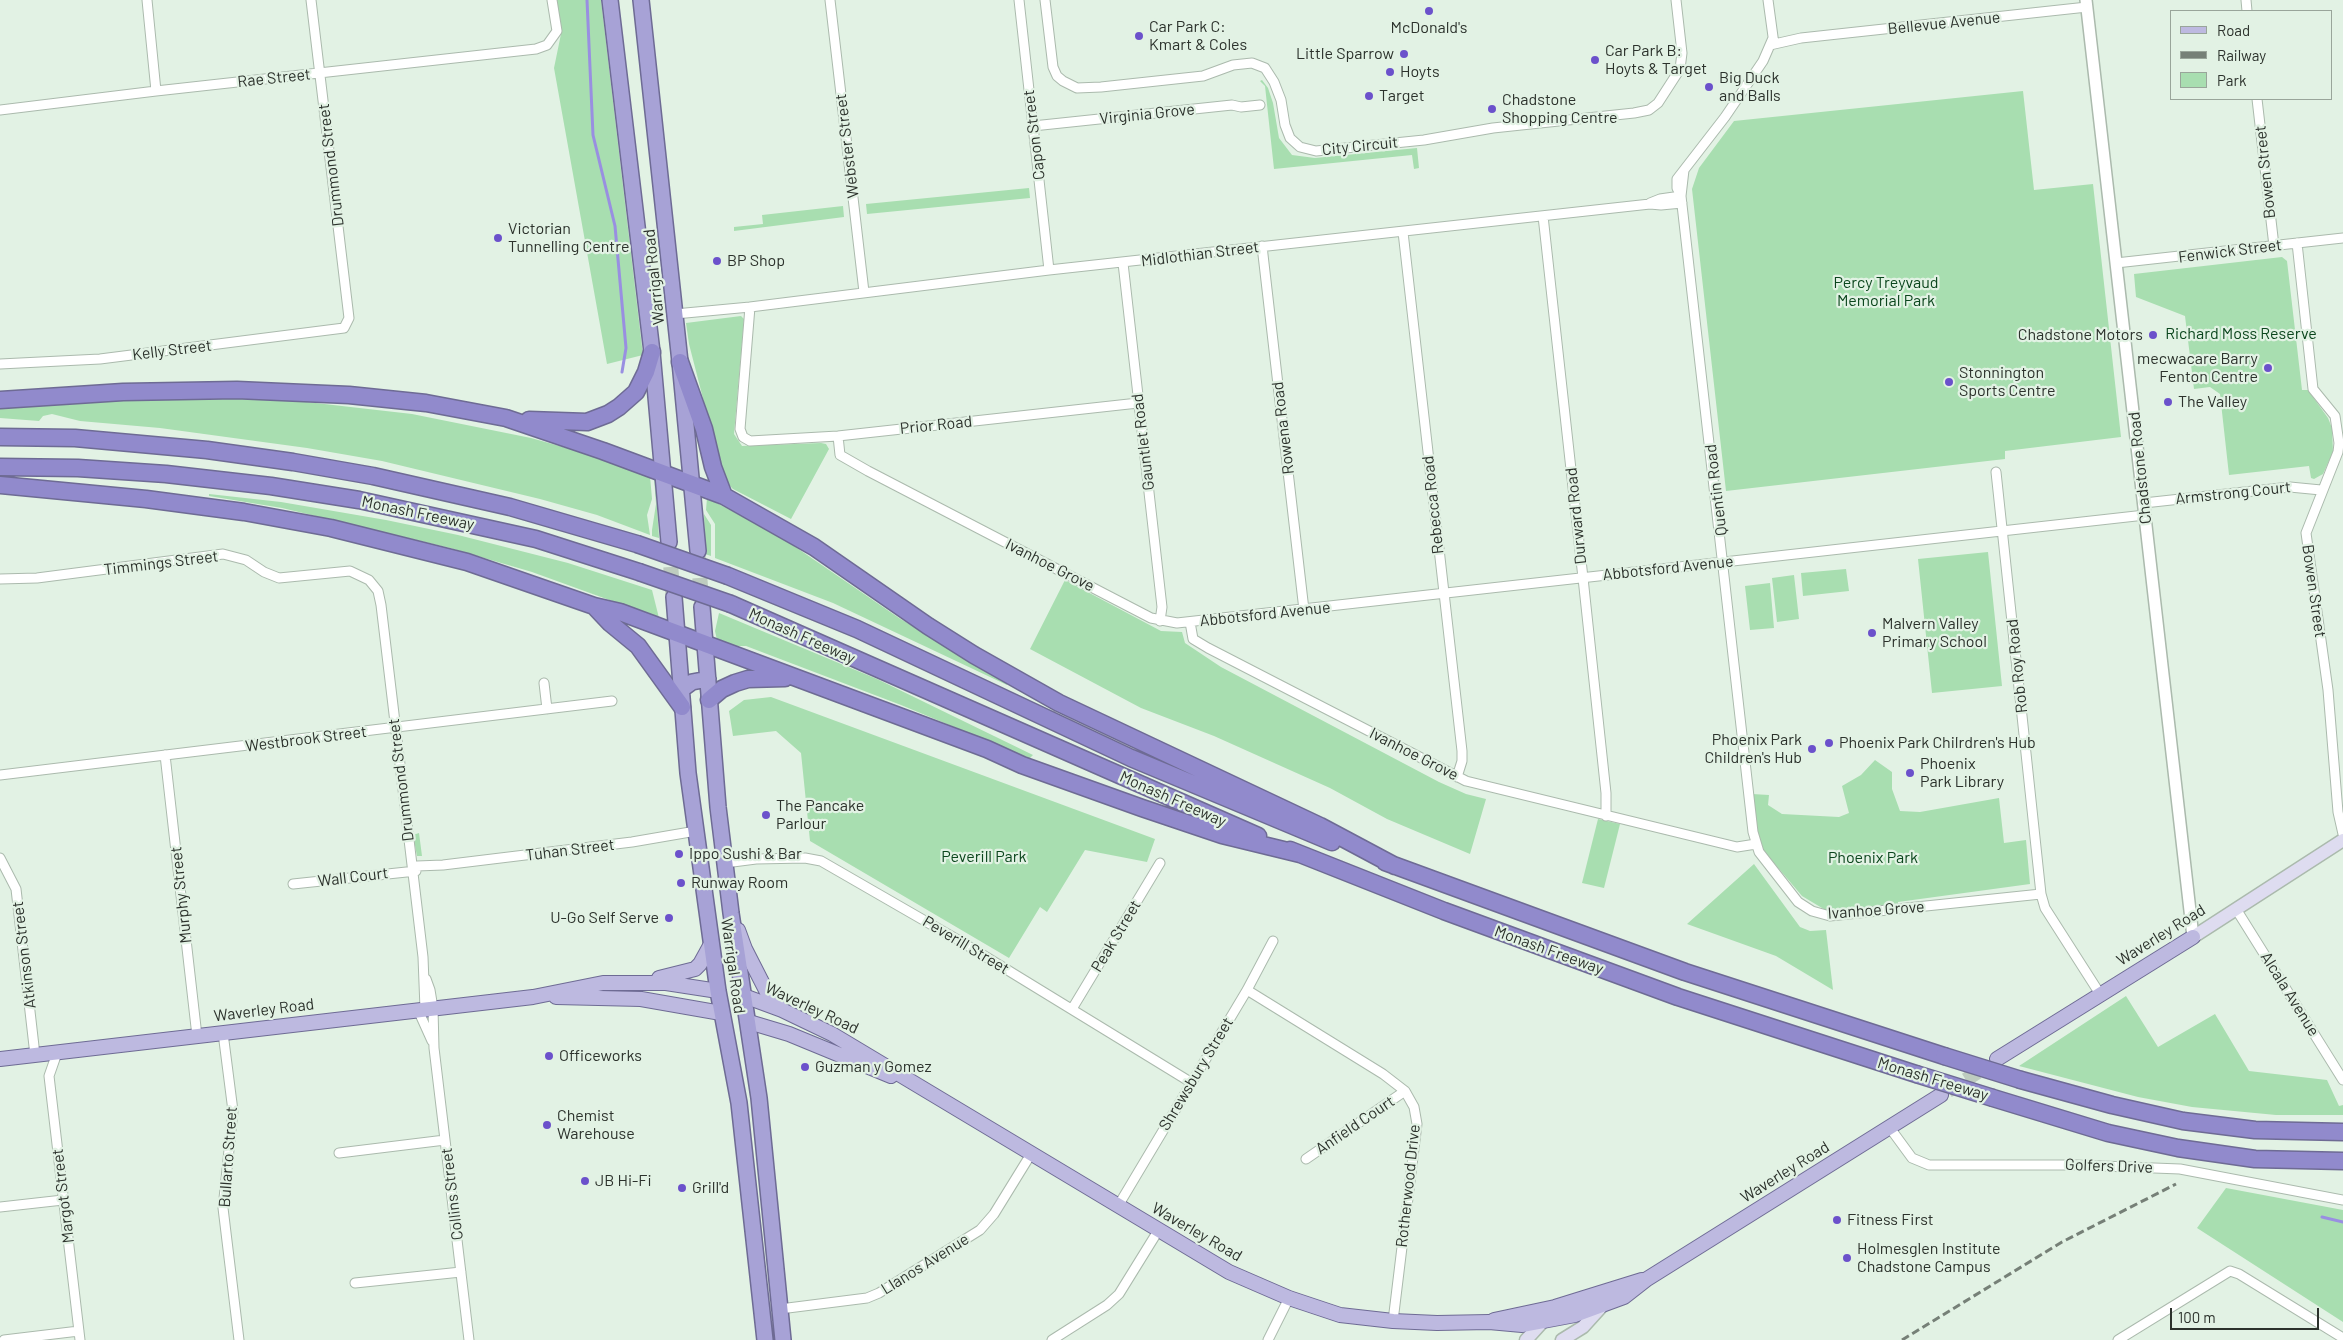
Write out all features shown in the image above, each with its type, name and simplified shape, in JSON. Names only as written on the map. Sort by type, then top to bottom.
[{"type":"highway","name":"Warrigal Road","points":[[610,0],[652,352],[669,542]]},
{"type":"highway","name":"Warrigal Road","points":[[641,0],[680,362],[698,552]]},
{"type":"highway","points":[[0,400],[114,393],[237,390],[349,395],[426,403],[506,418],[586,422],[608,414],[636,392],[646,372],[652,352]]},
{"type":"highway","points":[[680,362],[704,429],[713,467],[724,496]]},
{"type":"highway","points":[[506,418],[663,472],[724,496],[814,547],[936,631],[1059,704],[1320,826],[1395,866]]},
{"type":"highway","name":"Monash Freeway","points":[[0,437],[75,438],[207,450],[293,462],[373,476],[510,507],[637,544],[728,576],[857,629],[1131,758],[1298,830],[1676,969],[1944,1056],[2112,1105],[2183,1121],[2255,1130],[2343,1132]]},
{"type":"highway","name":"Monash Freeway","points":[[0,467],[70,468],[166,474],[271,486],[444,518],[536,539],[731,604],[1300,854],[1444,911],[1660,991],[1916,1074],[2108,1133],[2178,1148],[2255,1158],[2343,1161]]},
{"type":"highway","points":[[0,485],[190,504],[322,526],[467,562],[594,606],[620,612],[1142,808],[1222,835],[1300,854]]},
{"type":"highway","name":"Warrigal Road","points":[[674,597],[688,773],[718,992],[739,1103],[765,1340]]},
{"type":"highway","points":[[594,606],[610,623],[638,646],[682,707]]},
{"type":"highway","name":"Warrigal Road","points":[[702,607],[709,700],[731,913],[759,1098],[783,1340]]},
{"type":"highway","points":[[709,700],[722,688],[735,682],[748,679],[792,677]]},
{"type":"highway","points":[[681,690],[692,682],[708,679]]},
{"type":"highway","name":"Waverley Road","points":[[718,992],[744,996]]},
{"type":"highway","name":"Waverley Road","points":[[722,1013],[749,1022]]},
{"type":"main road","name":"Waverley Road","points":[[1997,1060],[2343,840]]},
{"type":"main road","points":[[731,913],[754,968],[770,998],[782,1010]]},
{"type":"main road","points":[[636,982],[691,971],[700,964],[711,944]]},
{"type":"main road","name":"Waverley Road","points":[[533,997],[578,986],[636,982],[666,983],[718,992]]},
{"type":"main road","name":"Waverley Road","points":[[744,996],[782,1010],[832,1034],[1229,1272],[1289,1298],[1340,1315],[1393,1321],[1437,1323],[1489,1322],[1517,1326],[1542,1323],[1602,1306],[1624,1297],[1647,1279],[1941,1095]]},
{"type":"main road","name":"Waverley Road","points":[[0,1059],[533,997],[633,998],[722,1013]]},
{"type":"main road","name":"Waverley Road","points":[[749,1022],[789,1034],[918,1085]]},
{"type":"main road","name":"Waverley Road","points":[[1489,1322],[1555,1307],[1647,1279]]},
{"type":"main road","points":[[1562,1340],[1583,1327],[1602,1306]]},
{"type":"main road","points":[[1526,1340],[1555,1307]]},
{"type":"street","points":[[147,0],[156,91]]},
{"type":"street","name":"Drummond Street","points":[[312,0],[349,318],[344,328]]},
{"type":"street","name":"Rae Street","points":[[0,110],[536,49],[547,45],[556,31],[552,0]]},
{"type":"street","name":"Webster Street","points":[[830,0],[864,292]]},
{"type":"street","name":"Capon Street","points":[[1019,0],[1049,270]]},
{"type":"street","name":"City Circuit","points":[[1045,0],[1054,67],[1059,78],[1068,84],[1077,88],[1092,88],[1195,77],[1233,65],[1252,63],[1265,68],[1279,91],[1285,125],[1290,138],[1300,147],[1316,151],[1424,140],[1493,128],[1649,110],[1658,103],[1680,69],[1682,57],[1676,0]]},
{"type":"street","points":[[1768,0],[1772,42]]},
{"type":"street","name":"Bellevue Avenue","points":[[1772,42],[1790,36],[1801,38],[2086,4]]},
{"type":"street","name":"Chadstone Road","points":[[2086,4],[2193,937]]},
{"type":"street","name":"Quentin Road","points":[[1756,844],[1682,199],[1684,170],[1726,117],[1763,61],[1769,58],[1774,50],[1772,42]]},
{"type":"street","name":"Bowen Street","points":[[2257,100],[2274,246]]},
{"type":"street","name":"Virginia Grove","points":[[1033,126],[1232,105],[1241,107],[1260,105]]},
{"type":"street","name":"Midlothian Street","points":[[675,314],[750,307],[1049,270],[1650,204],[1660,198],[1682,199]]},
{"type":"street","name":"Durward Road","points":[[1543,216],[1606,793],[1606,816]]},
{"type":"street","name":"Rebecca Road","points":[[1403,232],[1462,751],[1462,761],[1457,777]]},
{"type":"street","name":"Fenwick Street","points":[[2116,263],[2343,238]]},
{"type":"street","name":"Bowen Street","points":[[2298,243],[2313,389],[2336,416],[2339,443],[2338,452],[2321,490],[2306,532],[2328,690],[2336,796],[2343,834]]},
{"type":"street","name":"Rowena Road","points":[[1262,246],[1304,610]]},
{"type":"street","name":"Gauntlet Road","points":[[1123,263],[1162,607],[1160,621]]},
{"type":"street","name":"Prior Road","points":[[750,307],[740,429],[743,437],[750,440],[838,436],[1138,403]]},
{"type":"street","name":"Kelly Street","points":[[0,364],[100,359],[344,328]]},
{"type":"street","name":"Ivanhoe Grove","points":[[838,436],[840,455],[868,471],[1160,621],[1190,622],[1194,639],[1208,648],[1457,777],[1479,785],[1737,847],[1756,844],[1767,864],[1798,902],[1822,915],[1837,917],[2041,894]]},
{"type":"street","name":"Rob Roy Road","points":[[1996,472],[2041,894],[2045,908],[2100,994]]},
{"type":"street","name":"Armstrong Court","points":[[2144,503],[2290,486],[2321,490]]},
{"type":"street","name":"Abbotsford Avenue","points":[[1190,622],[2145,515]]},
{"type":"street","name":"Timmings Street","points":[[0,579],[47,577],[222,554],[246,560],[264,572],[279,578],[350,571],[361,574],[373,584]]},
{"type":"street","name":"Drummond Street","points":[[373,584],[380,599],[425,976],[430,990],[425,1009]]},
{"type":"street","points":[[544,683],[547,709]]},
{"type":"street","name":"Westbrook Street","points":[[0,775],[612,702]]},
{"type":"street","name":"Murphy Street","points":[[165,755],[196,1036]]},
{"type":"street","name":"Tuhan Street","points":[[412,870],[417,866],[443,865],[632,842],[696,832]]},
{"type":"street","name":"Atkinson Street","points":[[0,858],[4,871],[16,888],[36,1055]]},
{"type":"street","name":"Peverill Street","points":[[726,863],[756,859],[805,858],[821,861],[1072,1009],[1192,1083]]},
{"type":"street","name":"Peak Street","points":[[1072,1009],[1160,863]]},
{"type":"street","name":"Wall Court","points":[[294,884],[412,870]]},
{"type":"street","name":"Alcala Avenue","points":[[2236,909],[2343,1080]]},
{"type":"street","name":"Shrewsbury Street","points":[[1118,1206],[1247,990],[1273,941]]},
{"type":"street","name":"Rotherwood Drive","points":[[1247,990],[1383,1074],[1405,1091],[1414,1107],[1417,1124],[1393,1321]]},
{"type":"street","name":"Collins Street","points":[[425,1009],[434,1048],[469,1340]]},
{"type":"street","name":"Collins Street","points":[[425,1009],[434,1048]]},
{"type":"street","name":"Bullarto Street","points":[[223,1033],[233,1110],[223,1208],[239,1340]]},
{"type":"street","name":"Margot Street","points":[[58,1053],[49,1076],[79,1336]]},
{"type":"street","name":"Anfield Court","points":[[1306,1159],[1405,1091]]},
{"type":"street","name":"Golfers Drive","points":[[1890,1128],[1912,1158],[1929,1165],[2076,1164],[2180,1169],[2343,1200]]},
{"type":"street","points":[[339,1153],[445,1140]]},
{"type":"street","name":"Llanos Avenue","points":[[780,1309],[868,1298],[879,1293],[980,1230],[994,1214],[1030,1154]]},
{"type":"street","points":[[0,1207],[63,1200]]},
{"type":"street","points":[[1052,1340],[1107,1305],[1119,1294],[1158,1231]]},
{"type":"street","points":[[355,1283],[461,1272]]},
{"type":"street","points":[[2118,1340],[2226,1272],[2238,1274],[2343,1338]]},
{"type":"street","points":[[1268,1340],[1289,1298]]},
{"type":"street","points":[[4,1340],[79,1336]]},
{"type":"green space","points":[[555,0],[601,0],[643,355],[607,364],[554,68],[561,34]]},
{"type":"green space","points":[[1262,80],[1268,88],[1273,103],[1279,138],[1292,155],[1315,158],[1417,148],[1419,168],[1414,169],[1412,155],[1274,169],[1265,86],[1260,81]]},
{"type":"green space","name":"Percy Treyvaud Memorial Park","points":[[2023,91],[2034,190],[2093,184],[2121,437],[2005,451],[2005,459],[1726,491],[1692,189],[1699,168],[1734,121]]},
{"type":"green space","points":[[1029,188],[1030,198],[867,214],[866,204]]},
{"type":"green space","points":[[843,206],[844,217],[734,231],[734,227],[763,224],[762,215]]},
{"type":"green space","name":"Richard Moss Reserve","points":[[2282,257],[2287,261],[2302,390],[2308,390],[2328,418],[2332,428],[2333,452],[2323,474],[2314,479],[2311,478],[2309,466],[2229,475],[2220,394],[2210,387],[2194,389],[2185,316],[2136,297],[2134,274]]},
{"type":"green space","points":[[741,316],[744,319],[734,434],[742,446],[821,443],[826,444],[829,449],[791,519],[733,489],[724,480],[689,344],[686,323]]},
{"type":"green space","points":[[217,397],[298,401],[412,414],[531,438],[588,454],[650,476],[652,499],[647,515],[650,535],[597,515],[540,499],[382,461],[307,448],[160,428],[80,421],[52,414],[43,416],[39,421],[0,418],[0,407],[68,401]]},
{"type":"green space","points":[[654,478],[659,538],[652,536],[656,504]]},
{"type":"green space","points":[[209,494],[281,502],[386,520],[458,535],[568,563],[652,590],[659,618],[532,572],[450,548],[282,508],[209,496]]},
{"type":"green space","points":[[707,498],[778,535],[899,618],[1007,682],[1007,685],[833,603],[715,558],[715,524],[706,510]]},
{"type":"green space","points":[[704,514],[711,525],[711,556],[705,554]]},
{"type":"green space","points":[[1988,552],[2002,686],[1932,693],[1918,559]]},
{"type":"green space","points":[[1846,569],[1849,591],[1803,596],[1801,573]]},
{"type":"green space","points":[[1794,575],[1799,619],[1777,622],[1772,578]]},
{"type":"green space","points":[[1065,580],[1161,631],[1182,632],[1185,643],[1221,667],[1439,782],[1466,794],[1486,799],[1470,854],[1387,819],[1330,788],[1214,736],[1141,708],[1030,649]]},
{"type":"green space","points":[[1770,583],[1774,628],[1750,630],[1745,586]]},
{"type":"green space","points":[[719,613],[877,679],[1033,755],[1029,759],[1021,758],[988,741],[901,705],[746,646],[730,646],[717,640],[715,631]]},
{"type":"green space","name":"Peverill Park","points":[[771,697],[1155,839],[1147,862],[1085,850],[1047,912],[1040,907],[1009,958],[810,841],[801,753],[776,731],[733,736],[729,711],[744,700]]},
{"type":"green space","name":"Phoenix Park","points":[[1875,760],[1892,772],[1892,789],[1900,811],[1920,812],[1999,798],[2004,843],[2026,840],[2030,884],[1898,902],[1898,907],[1832,914],[1802,896],[1758,844],[1752,794],[1769,795],[1768,805],[1782,814],[1839,817],[1849,813],[1842,786],[1861,775]]},
{"type":"green space","points":[[1598,819],[1620,824],[1604,888],[1582,883]]},
{"type":"green space","points":[[419,833],[422,856],[417,856],[413,835]]},
{"type":"green space","points":[[1754,864],[1800,927],[1810,931],[1826,930],[1833,990],[1776,956],[1687,924]]},
{"type":"green space","points":[[2126,996],[2158,1047],[2215,1014],[2249,1071],[2327,1080],[2339,1106],[2343,1105],[2343,1115],[2276,1115],[2192,1107],[2138,1097],[2019,1066]]},
{"type":"green space","points":[[2226,1188],[2343,1210],[2343,1322],[2197,1228]]},
{"type":"waterway","points":[[587,0],[593,135],[615,226],[626,348],[622,372]]},
{"type":"waterway","points":[[2322,1217],[2343,1222]]},
{"type":"tunnel","points":[[669,544],[673,596]]},
{"type":"tunnel","points":[[698,555],[702,605]]},
{"type":"tunnel","points":[[1948,1091],[1989,1065]]},
{"type":"railway","points":[[1902,1340],[2062,1242],[2176,1184]]},
{"type":"place","name":"McDonald's","points":[[1429,11]]},
{"type":"place","name":"Car Park C: Kmart & Coles","points":[[1139,36]]},
{"type":"place","name":"Little Sparrow","points":[[1404,54]]},
{"type":"place","name":"Car Park B: Hoyts & Target","points":[[1595,60]]},
{"type":"place","name":"Hoyts","points":[[1390,72]]},
{"type":"place","name":"Big Duck and Balls","points":[[1709,87]]},
{"type":"place","name":"Target","points":[[1369,96]]},
{"type":"place","name":"Chadstone Shopping Centre","points":[[1492,109]]},
{"type":"place","name":"Victorian Tunnelling Centre","points":[[498,238]]},
{"type":"place","name":"BP Shop","points":[[717,261]]},
{"type":"place","name":"Chadstone Motors","points":[[2153,335]]},
{"type":"place","name":"mecwacare Barry Fenton Centre","points":[[2268,368]]},
{"type":"place","name":"Stonnington Sports Centre","points":[[1949,382]]},
{"type":"place","name":"The Valley","points":[[2168,402]]},
{"type":"place","name":"Malvern Valley Primary School","points":[[1872,633]]},
{"type":"place","name":"Phoenix Park Chilrdren's Hub","points":[[1829,743]]},
{"type":"place","name":"Phoenix Park Children's Hub","points":[[1812,749]]},
{"type":"place","name":"Phoenix Park Library","points":[[1910,773]]},
{"type":"place","name":"The Pancake Parlour","points":[[766,815]]},
{"type":"place","name":"Ippo Sushi & Bar","points":[[679,854]]},
{"type":"place","name":"Runway Room","points":[[681,883]]},
{"type":"place","name":"U-Go Self Serve","points":[[669,918]]},
{"type":"place","name":"Officeworks","points":[[549,1056]]},
{"type":"place","name":"Guzman y Gomez","points":[[805,1067]]},
{"type":"place","name":"Chemist Warehouse","points":[[547,1125]]},
{"type":"place","name":"JB Hi-Fi","points":[[585,1181]]},
{"type":"place","name":"Grill'd","points":[[682,1188]]},
{"type":"place","name":"Fitness First","points":[[1837,1220]]},
{"type":"place","name":"Holmesglen Institute Chadstone Campus","points":[[1847,1258]]}]
